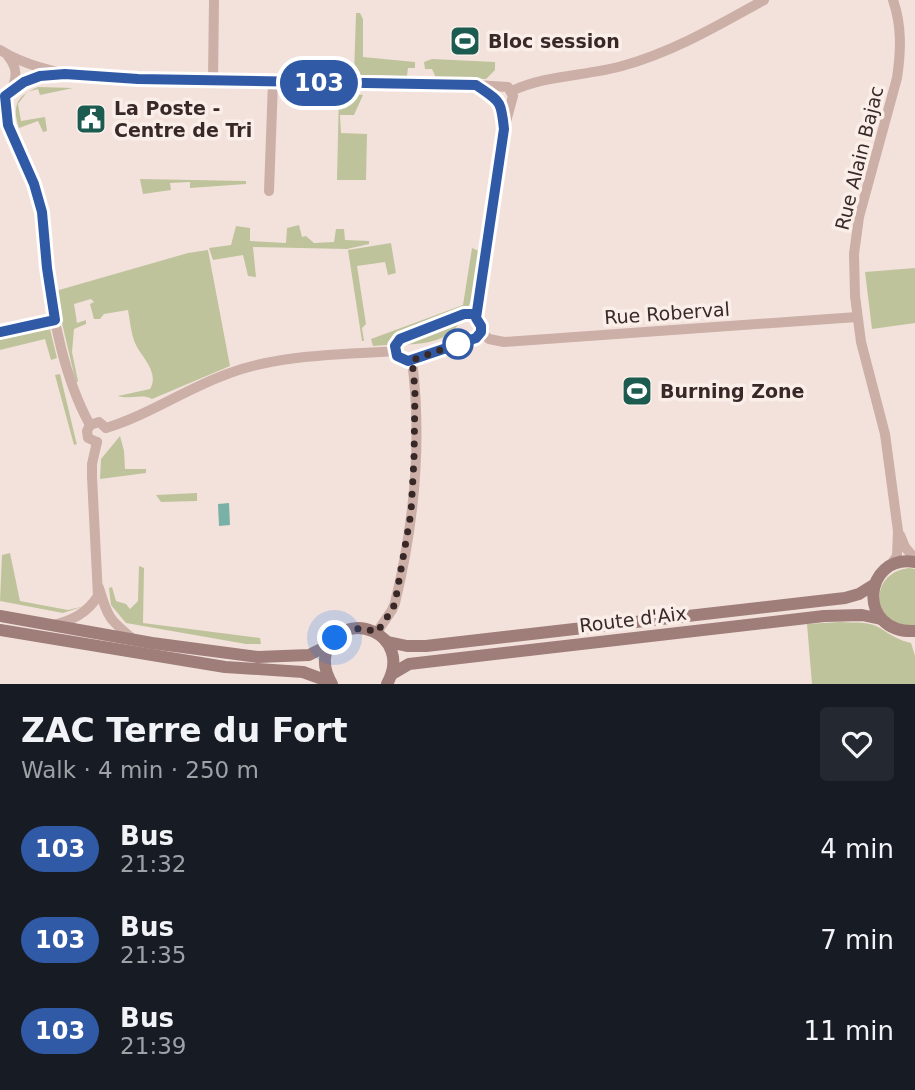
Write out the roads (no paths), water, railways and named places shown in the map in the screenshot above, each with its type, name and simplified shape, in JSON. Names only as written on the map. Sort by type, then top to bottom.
[{"type":"main road","points":[[881,619],[875,608],[875,584],[889,567],[915,561]]},
{"type":"main road","name":"Route d'Aix","points":[[387,642],[407,646],[435,645],[839,599],[859,594],[875,584]]},
{"type":"main road","name":"Route d'Aix","points":[[390,679],[409,664],[824,616],[862,615],[881,619],[891,627],[904,631],[915,631]]},
{"type":"main road","points":[[0,616],[211,652],[265,657],[309,655],[329,645],[344,632],[354,628],[366,628],[377,632],[393,652],[390,679]]},
{"type":"main road","points":[[0,630],[225,667],[303,672],[331,683]]},
{"type":"main road","points":[[329,645],[325,670],[331,683]]},
{"type":"street","points":[[213,81],[214,0]]},
{"type":"street","points":[[6,94],[40,76],[65,74],[138,79],[476,85],[504,96],[528,83],[597,73],[646,59],[690,41],[764,0]]},
{"type":"street","name":"Rue Alain Bajac","points":[[893,0],[901,38],[897,78],[859,220],[854,272],[861,342],[885,434],[898,531]]},
{"type":"street","points":[[4,53],[21,62],[65,74]]},
{"type":"street","points":[[4,53],[13,62],[16,71],[6,94],[8,125]]},
{"type":"street","points":[[269,191],[273,82]]},
{"type":"street","points":[[476,318],[504,129],[504,96]]},
{"type":"street","points":[[0,115],[8,125],[34,184],[42,212],[55,320],[74,394],[90,425]]},
{"type":"street","points":[[464,314],[471,314],[476,318],[481,332],[476,338],[412,360],[404,361],[395,351],[400,339],[464,314]]},
{"type":"street","name":"Rue Roberval","points":[[481,332],[489,339],[504,342],[857,317]]},
{"type":"street","points":[[0,332],[55,320]]},
{"type":"street","points":[[106,428],[228,373],[257,364],[298,357],[395,351]]},
{"type":"street","points":[[377,632],[395,603],[411,513],[415,389],[412,360]]},
{"type":"street","points":[[99,422],[106,428],[106,438],[97,442],[89,438],[87,431],[90,425],[99,422]]},
{"type":"street","points":[[97,442],[92,477],[99,585],[104,610],[110,619],[135,640]]},
{"type":"street","points":[[898,531],[915,561]]},
{"type":"street","points":[[889,567],[897,555],[898,531]]},
{"type":"street","points":[[50,626],[68,621],[87,611],[98,596],[99,585]]},
{"type":"water","points":[[229,503],[230,525],[219,526],[218,504]]},
{"type":"place","name":"Bloc session","points":[[465,41]]},
{"type":"place","name":"La Poste - Centre de Tri","points":[[91,119]]},
{"type":"place","name":"Burning Zone","points":[[637,391]]}]
